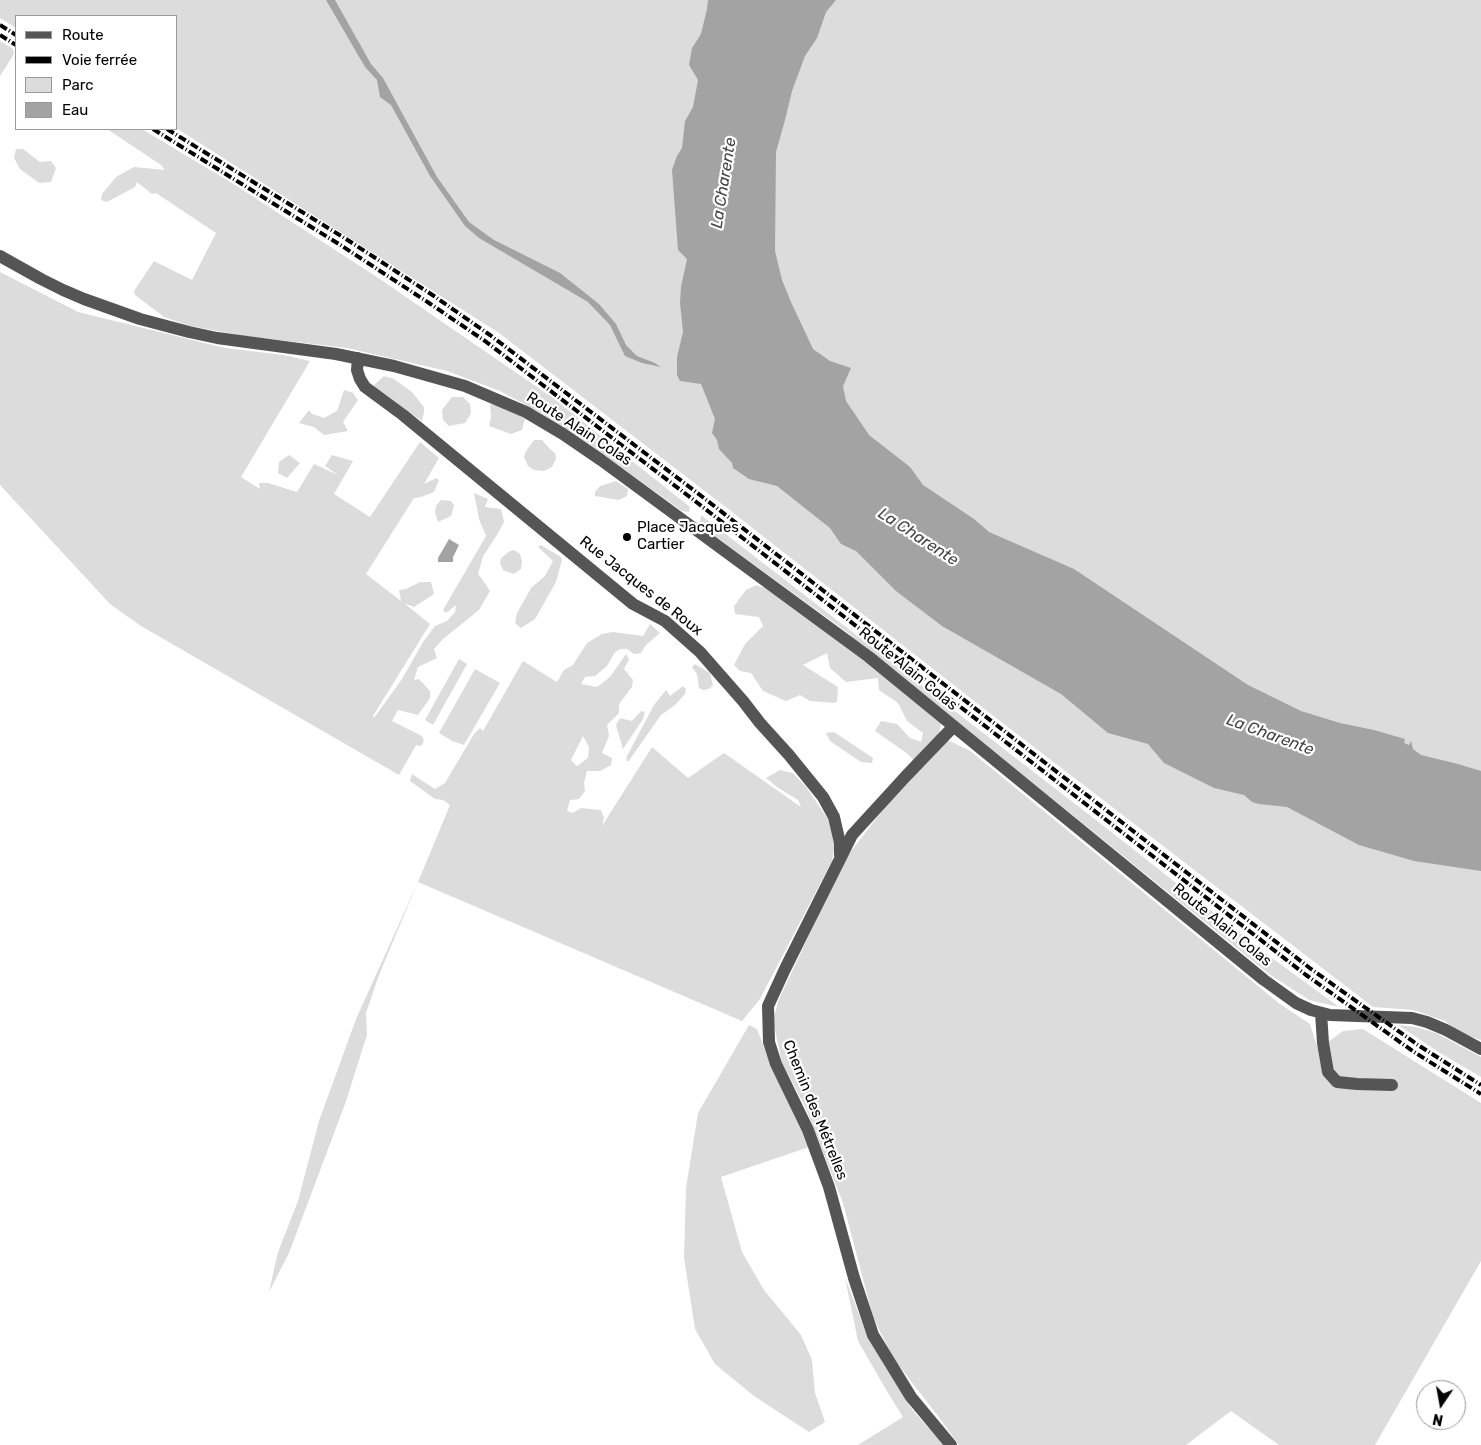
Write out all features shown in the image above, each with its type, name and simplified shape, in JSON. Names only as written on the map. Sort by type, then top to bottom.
[{"type":"street","name":"Route Alain Colas","points":[[0,256],[63,290],[140,319],[207,336],[358,358],[394,366],[464,386],[526,412],[601,460],[869,657],[1264,980],[1296,1003],[1321,1013],[1344,1016],[1412,1018],[1446,1030],[1481,1049]]},
{"type":"street","name":"Rue Jacques de Roux","points":[[358,358],[357,370],[365,387],[403,415],[633,604],[665,621],[700,652],[789,755],[822,797],[834,817],[840,843],[840,858]]},
{"type":"street","name":"Chemin des Métrelles","points":[[951,1445],[911,1397],[873,1335],[854,1278],[823,1171],[808,1130],[776,1064],[769,1042],[768,1006],[852,836],[954,726]]},
{"type":"street","points":[[1321,1013],[1323,1043],[1328,1072],[1337,1082],[1392,1084]]},
{"type":"green space","points":[[0,0],[1481,0],[1481,1040],[1462,1034],[1445,1021],[1413,1010],[1373,1007],[499,333],[178,129],[178,15],[15,15],[15,27],[0,18]]},
{"type":"green space","points":[[0,41],[13,49],[14,54],[0,76]]},
{"type":"green space","points":[[108,130],[144,130],[235,185],[377,277],[553,398],[690,507],[689,512],[682,511],[589,444],[539,412],[500,391],[447,371],[347,348],[245,336],[190,326],[164,317],[135,295],[134,291],[154,261],[192,280],[216,233],[156,193],[152,194],[137,182],[135,187],[107,202],[101,200],[102,194],[116,177],[134,167],[165,170],[161,165]]},
{"type":"green space","points":[[16,149],[23,149],[40,162],[51,161],[56,168],[51,182],[39,183],[20,169],[14,158]]},
{"type":"green space","points":[[0,272],[78,312],[225,348],[283,355],[310,361],[241,477],[260,489],[259,483],[268,483],[297,492],[314,464],[338,475],[325,466],[332,455],[353,461],[334,494],[370,517],[420,442],[439,458],[424,484],[436,478],[439,480],[434,492],[414,498],[366,574],[401,601],[399,590],[406,589],[420,582],[431,582],[434,594],[414,607],[404,603],[430,624],[373,716],[374,718],[402,679],[423,642],[435,626],[447,621],[455,612],[456,605],[446,613],[443,610],[486,536],[479,519],[474,493],[488,499],[485,507],[501,509],[504,522],[483,556],[478,574],[490,591],[479,610],[443,639],[434,649],[437,658],[418,667],[414,680],[419,679],[430,691],[430,698],[418,715],[398,710],[392,721],[422,736],[424,741],[421,746],[416,745],[399,775],[141,626],[110,604],[0,485]]},
{"type":"green space","points":[[384,376],[394,379],[412,392],[424,407],[422,421],[406,410],[376,400],[374,385]]},
{"type":"green space","points":[[344,390],[353,393],[358,400],[343,422],[348,431],[324,435],[314,427],[299,423],[309,410],[312,414],[324,418],[337,411]]},
{"type":"green space","points":[[452,397],[463,397],[470,404],[471,413],[465,423],[449,426],[443,420],[442,410]]},
{"type":"green space","points":[[490,404],[510,408],[525,419],[522,430],[511,434],[489,426],[491,417]]},
{"type":"green space","points":[[534,440],[542,440],[555,453],[556,459],[552,467],[544,471],[534,470],[528,466],[524,457]]},
{"type":"green space","points":[[289,455],[300,463],[287,478],[278,473],[279,462]]},
{"type":"green space","points":[[616,481],[628,489],[627,496],[619,500],[595,496],[595,492],[600,486]]},
{"type":"green space","points":[[441,500],[451,501],[454,505],[451,516],[438,522],[435,512],[436,506]]},
{"type":"green space","points":[[701,515],[1264,952],[1339,1007],[1309,1000],[1269,974],[860,643],[941,723],[939,735],[916,763],[908,754],[875,731],[881,721],[897,724],[910,738],[921,742],[923,733],[907,721],[898,703],[879,690],[878,678],[846,682],[830,668],[827,653],[803,665],[838,687],[837,702],[810,701],[800,695],[786,701],[763,691],[751,673],[740,671],[734,665],[745,644],[763,626],[759,617],[735,614],[734,606],[746,590],[756,585],[774,591],[855,638],[708,531],[700,522]]},
{"type":"green space","points":[[541,545],[561,557],[562,560],[556,582],[535,619],[521,628],[515,623],[517,613],[531,588],[545,576],[553,561],[538,547]]},
{"type":"green space","points":[[514,550],[520,554],[522,562],[521,569],[514,574],[503,570],[500,563],[501,558]]},
{"type":"green space","points":[[650,624],[660,633],[646,645],[641,653],[634,654],[627,649],[615,652],[607,666],[595,676],[585,677],[581,684],[597,687],[610,677],[626,654],[629,659],[624,669],[633,680],[632,687],[619,704],[619,713],[607,725],[609,736],[602,753],[612,758],[611,765],[600,771],[587,771],[584,783],[585,791],[579,799],[570,800],[567,811],[573,813],[581,808],[601,810],[604,818],[602,826],[652,747],[688,778],[724,753],[801,807],[798,800],[766,778],[780,770],[793,773],[807,788],[829,821],[835,843],[832,861],[760,999],[742,1021],[418,882],[450,805],[443,800],[435,799],[410,781],[412,774],[435,789],[445,783],[474,734],[480,728],[483,731],[523,661],[557,682],[564,670],[573,665],[587,643],[602,634],[613,632],[643,636]],"holes":[[[583,736],[589,747],[588,758],[577,766],[571,760]]]},
{"type":"green space","points":[[459,659],[467,664],[433,725],[425,720]]},
{"type":"green space","points":[[695,664],[710,673],[713,685],[709,689],[703,690],[699,688],[697,674],[692,667]]},
{"type":"green space","points":[[475,669],[500,683],[464,745],[452,741],[439,733]]},
{"type":"green space","points":[[683,686],[686,689],[685,694],[675,705],[661,715],[628,762],[626,758],[654,705],[666,690],[670,696]]},
{"type":"green space","points":[[641,711],[645,712],[643,719],[623,749],[616,725],[620,718],[632,721]]},
{"type":"green space","points":[[834,732],[873,758],[872,763],[861,762],[830,741],[826,733]]},
{"type":"green space","points":[[947,740],[969,750],[1280,1004],[1310,1024],[1318,1049],[1343,1031],[1363,1029],[1481,1103],[1481,1261],[1375,1445],[1279,1445],[1231,1411],[1186,1445],[959,1445],[893,1358],[873,1317],[843,1203],[805,1106],[782,1063],[773,1020],[779,999],[845,859],[889,802]]},
{"type":"green space","points":[[418,882],[379,975],[366,1013],[367,1035],[345,1104],[289,1253],[269,1292],[278,1252],[298,1201],[319,1121],[356,1019]]},
{"type":"green space","points":[[749,1025],[757,1029],[771,1065],[800,1124],[809,1147],[721,1177],[742,1252],[764,1290],[801,1335],[812,1360],[815,1393],[825,1422],[809,1432],[754,1396],[715,1364],[695,1329],[684,1258],[686,1188],[698,1113]]},
{"type":"green space","points":[[1398,1025],[1416,1027],[1436,1033],[1481,1057],[1481,1077],[1440,1053]]},
{"type":"green space","points":[[845,1278],[869,1340],[913,1411],[944,1445],[858,1445],[903,1417],[858,1341]]},
{"type":"water","points":[[326,0],[335,0],[371,64],[383,78],[437,177],[469,222],[494,240],[560,273],[599,304],[616,324],[626,345],[637,356],[661,367],[642,363],[625,356],[610,325],[588,302],[479,238],[465,226],[430,176],[391,105],[380,97],[377,80],[365,67]]},
{"type":"water","name":"La Charente","points":[[708,0],[836,0],[826,12],[817,38],[805,56],[792,91],[776,152],[775,251],[782,280],[813,349],[830,361],[851,368],[843,386],[846,401],[869,435],[910,467],[923,485],[974,519],[989,532],[1074,569],[1248,685],[1301,711],[1405,739],[1404,743],[1409,745],[1411,741],[1413,749],[1421,755],[1481,771],[1481,871],[1414,861],[1359,845],[1287,807],[1259,804],[1252,802],[1244,795],[1214,788],[1164,763],[1148,744],[1108,733],[1061,694],[942,626],[896,591],[856,551],[841,544],[830,528],[777,486],[749,479],[733,468],[732,463],[719,449],[717,440],[712,433],[715,419],[701,384],[680,381],[677,375],[677,357],[683,332],[680,303],[681,287],[687,259],[678,250],[672,170],[682,148],[685,121],[693,107],[698,80],[689,65],[692,48],[701,34]]},
{"type":"water","points":[[449,539],[459,545],[453,557],[453,562],[438,562],[438,558]]},
{"type":"railway","points":[[0,25],[15,34]]},
{"type":"railway","points":[[0,35],[15,44]]},
{"type":"railway","points":[[155,130],[342,246],[485,341],[695,501],[1306,975],[1414,1052],[1481,1094]]},
{"type":"railway","points":[[169,130],[346,239],[490,335],[700,495],[1311,969],[1418,1045],[1481,1085]]},
{"type":"place","name":"Place Jacques Cartier","points":[[627,537]]}]
